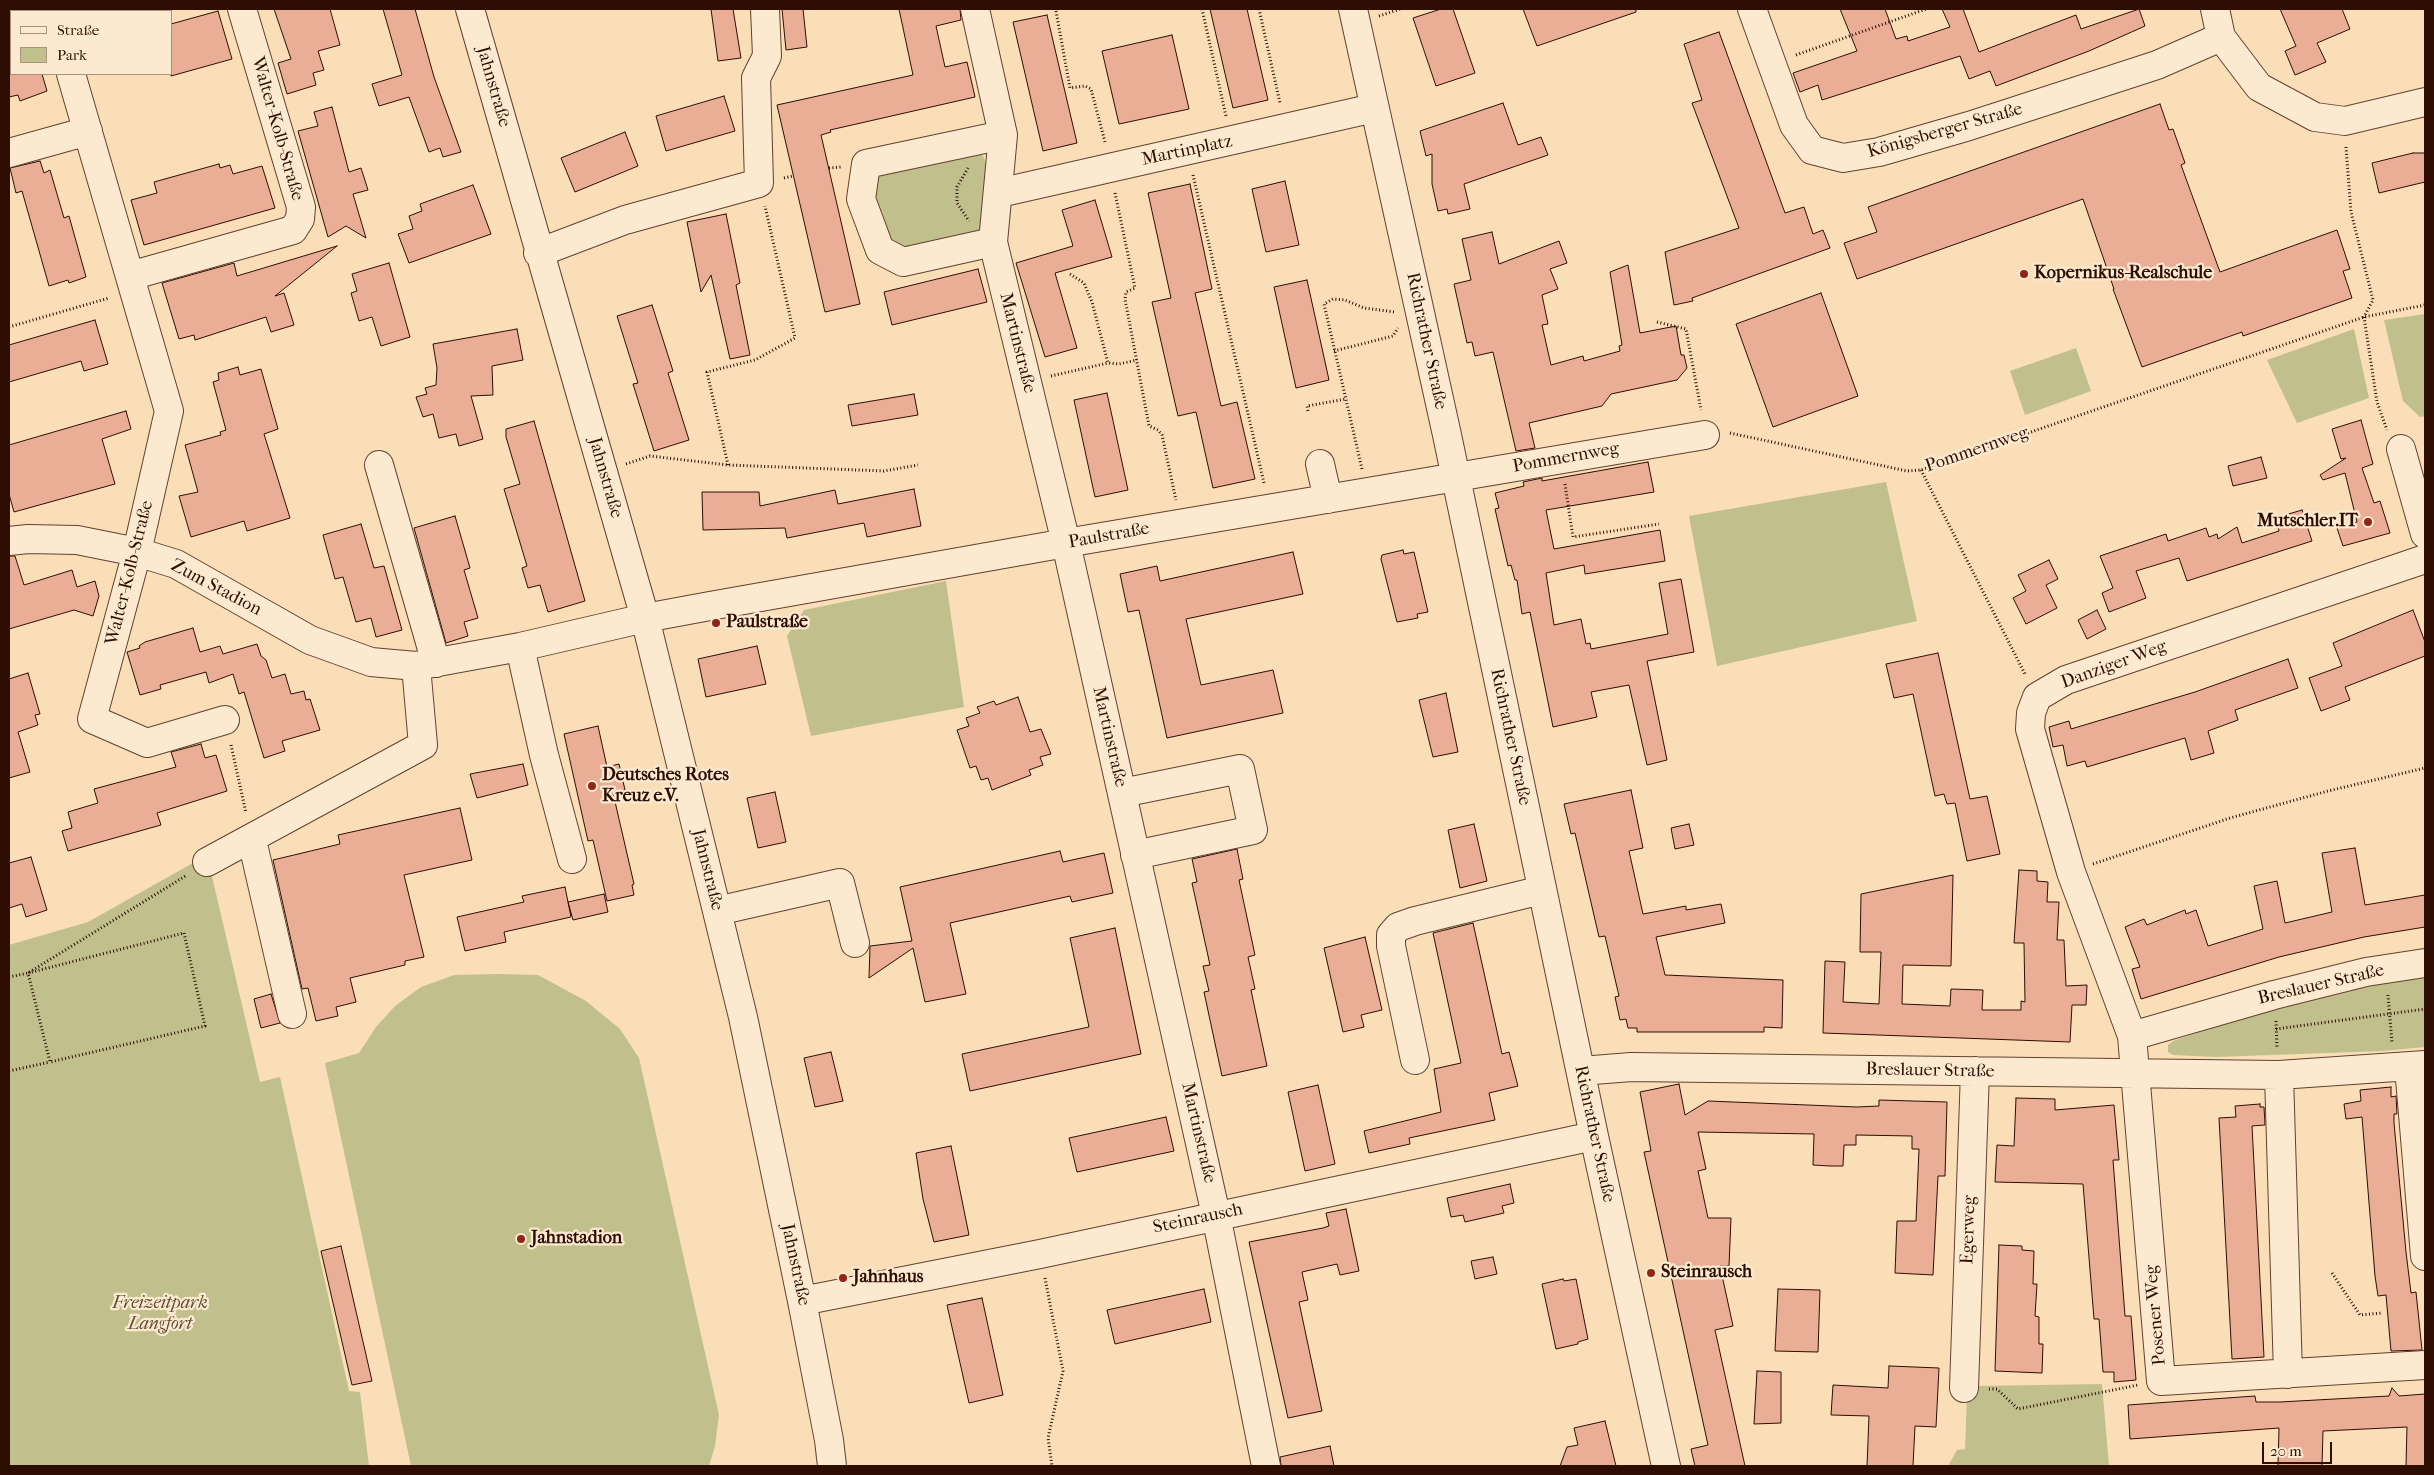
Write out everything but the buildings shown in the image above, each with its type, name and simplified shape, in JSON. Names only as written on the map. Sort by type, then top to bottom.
[{"type":"street","name":"Walter-Kolb-Straße","points":[[132,283],[293,230],[300,219],[300,207],[242,9]]},
{"type":"street","name":"Jahnstraße","points":[[470,9],[538,253],[645,618],[743,1017],[830,1440],[832,1466]]},
{"type":"street","points":[[538,253],[625,220],[759,183],[756,78],[767,56],[765,9]]},
{"type":"street","name":"Martinstraße","points":[[975,9],[994,137],[999,193],[989,243],[1066,543],[1216,1215],[1266,1466]]},
{"type":"street","name":"Richrather Straße","points":[[1353,9],[1414,312],[1456,477],[1594,1136],[1666,1466]]},
{"type":"street","name":"Königsberger Straße","points":[[1752,9],[1794,125],[1812,150],[1843,158],[1879,152],[1969,126],[2157,65],[2221,37]]},
{"type":"street","points":[[2216,9],[2221,37],[2259,87],[2316,117],[2345,121],[2425,102]]},
{"type":"street","name":"Walter-Kolb-Straße","points":[[71,75],[169,412],[137,552],[92,719],[147,743],[225,720]]},
{"type":"street","name":"Martinplatz","points":[[999,193],[1374,108]]},
{"type":"street","points":[[9,153],[88,131]]},
{"type":"street","points":[[989,243],[903,262],[880,250],[861,200],[866,164],[994,137]]},
{"type":"street","name":"Pommernweg","points":[[1456,477],[1705,435]]},
{"type":"street","points":[[2401,449],[2425,534]]},
{"type":"street","points":[[1320,464],[1328,499]]},
{"type":"street","points":[[207,862],[252,840],[423,746],[426,664],[379,465]]},
{"type":"street","name":"Paulstraße","points":[[645,618],[1066,543],[1456,477]]},
{"type":"street","name":"Zum Stadion","points":[[9,542],[28,539],[78,540],[137,552],[176,564],[310,640],[372,662],[426,664],[520,647],[645,618]]},
{"type":"street","name":"Danziger Weg","points":[[2037,697],[2066,680],[2425,559]]},
{"type":"street","points":[[520,647],[544,755],[572,859]]},
{"type":"street","points":[[2037,697],[2031,713],[2030,729],[2071,872],[2132,1036],[2137,1074]]},
{"type":"street","points":[[1122,793],[1240,769],[1253,830],[1135,855]]},
{"type":"street","points":[[252,840],[292,1014]]},
{"type":"street","points":[[717,911],[840,883],[855,942]]},
{"type":"street","points":[[1416,1060],[1391,946],[1391,936],[1398,927],[1415,921],[1542,890]]},
{"type":"street","name":"Breslauer Straße","points":[[2132,1036],[2274,995],[2387,969],[2425,964]]},
{"type":"street","name":"Breslauer Straße","points":[[1581,1071],[1631,1067],[2279,1075],[2410,1067]]},
{"type":"street","points":[[2410,1067],[2425,1256]]},
{"type":"street","name":"Egerweg","points":[[1964,1388],[1974,1071]]},
{"type":"street","name":"Posener Weg","points":[[2137,1074],[2161,1381],[2425,1365]]},
{"type":"street","points":[[2279,1075],[2288,1374]]},
{"type":"street","name":"Steinrausch","points":[[802,1301],[1040,1254],[1594,1136]]},
{"type":"path","points":[[1202,9],[1232,141]]},
{"type":"path","points":[[1259,9],[1286,129]]},
{"type":"path","points":[[1385,14],[1400,9]]},
{"type":"path","points":[[1772,64],[1926,9]]},
{"type":"path","points":[[1056,11],[1070,88],[1085,86],[1091,89],[1112,167],[1114,188],[1135,288],[1126,292],[1125,299],[1149,426],[1158,430],[1162,435],[1180,524]]},
{"type":"path","points":[[2345,121],[2350,212],[2373,300],[2364,317],[2377,402],[2388,433],[2401,449]]},
{"type":"path","points":[[989,243],[957,203],[957,186],[994,137]]},
{"type":"path","points":[[1188,151],[1270,508]]},
{"type":"path","points":[[728,465],[707,372],[755,360],[795,338],[759,183]]},
{"type":"path","points":[[1070,274],[1084,283],[1092,302],[1108,363]]},
{"type":"path","points":[[9,327],[132,283]]},
{"type":"path","points":[[1367,492],[1324,304],[1333,299],[1345,300],[1364,308],[1414,312]]},
{"type":"path","name":"Pommernweg","points":[[1705,435],[1730,433],[1907,471],[1921,470],[2364,317],[2425,305]]},
{"type":"path","points":[[1334,351],[1393,336],[1414,312]]},
{"type":"path","points":[[1657,322],[1686,329],[1705,435]]},
{"type":"path","points":[[1026,382],[1108,363],[1118,364],[1137,360]]},
{"type":"path","points":[[1308,411],[1307,406],[1346,399]]},
{"type":"path","points":[[650,456],[728,465],[884,471],[918,465]]},
{"type":"path","points":[[1562,459],[1573,537],[1658,524]]},
{"type":"path","points":[[1921,470],[2037,697]]},
{"type":"path","points":[[225,720],[252,840]]},
{"type":"path","points":[[2071,872],[2230,818],[2328,791],[2425,768]]},
{"type":"path","points":[[28,973],[207,862]]},
{"type":"path","points":[[9,977],[184,933],[205,1026],[9,1071]]},
{"type":"path","points":[[2387,969],[2389,1014],[2410,1067]]},
{"type":"path","points":[[28,973],[50,1062]]},
{"type":"path","points":[[2274,995],[2279,1075]]},
{"type":"path","points":[[2276,1029],[2425,1010]]},
{"type":"path","points":[[1040,1254],[1063,1371],[1048,1438],[1052,1466]]},
{"type":"path","points":[[2332,1273],[2360,1315],[2382,1313]]},
{"type":"path","points":[[1964,1388],[1997,1389],[2018,1409],[2161,1381]]},
{"type":"green space","points":[[977,152],[983,156],[987,166],[986,231],[917,251],[887,243],[871,194],[876,179],[885,170]]},
{"type":"green space","points":[[2425,314],[2425,416],[2420,417],[2403,401],[2384,320]]},
{"type":"green space","points":[[2354,329],[2369,398],[2297,423],[2267,360]]},
{"type":"green space","points":[[2076,348],[2091,391],[2025,415],[2010,371]]},
{"type":"green space","points":[[1886,482],[1917,621],[1717,666],[1689,516]]},
{"type":"green space","points":[[946,581],[964,707],[811,736],[787,636],[804,610]]},
{"type":"green space","name":"Freizeitpark Langfort","points":[[207,855],[260,1082],[280,1077],[349,1391],[360,1392],[369,1466],[9,1466],[9,945],[88,922]]},
{"type":"green space","points":[[2425,973],[2425,1047],[2383,1051],[2216,1057],[2173,1055],[2168,1052],[2168,1045],[2173,1041],[2295,1000]]},
{"type":"green space","name":"Jahnstadion","points":[[454,975],[538,975],[586,1001],[620,1029],[639,1058],[719,1415],[715,1446],[709,1466],[411,1466],[325,1063],[359,1053],[376,1027],[395,1006],[421,987]]},
{"type":"green space","points":[[2102,1384],[2109,1466],[1948,1466],[1957,1450],[1965,1449],[1967,1396],[1976,1386]]},
{"type":"place","name":"Kopernikus-Realschule","points":[[2024,274]]},
{"type":"place","name":"Mutschler.IT","points":[[2368,522]]},
{"type":"place","name":"Paulstraße","points":[[716,623]]},
{"type":"place","name":"Deutsches Rotes Kreuz e.V.","points":[[592,786]]},
{"type":"place","name":"Jahnstadion","points":[[521,1239]]},
{"type":"place","name":"Steinrausch","points":[[1651,1273]]},
{"type":"place","name":"Jahnhaus","points":[[843,1278]]}]
